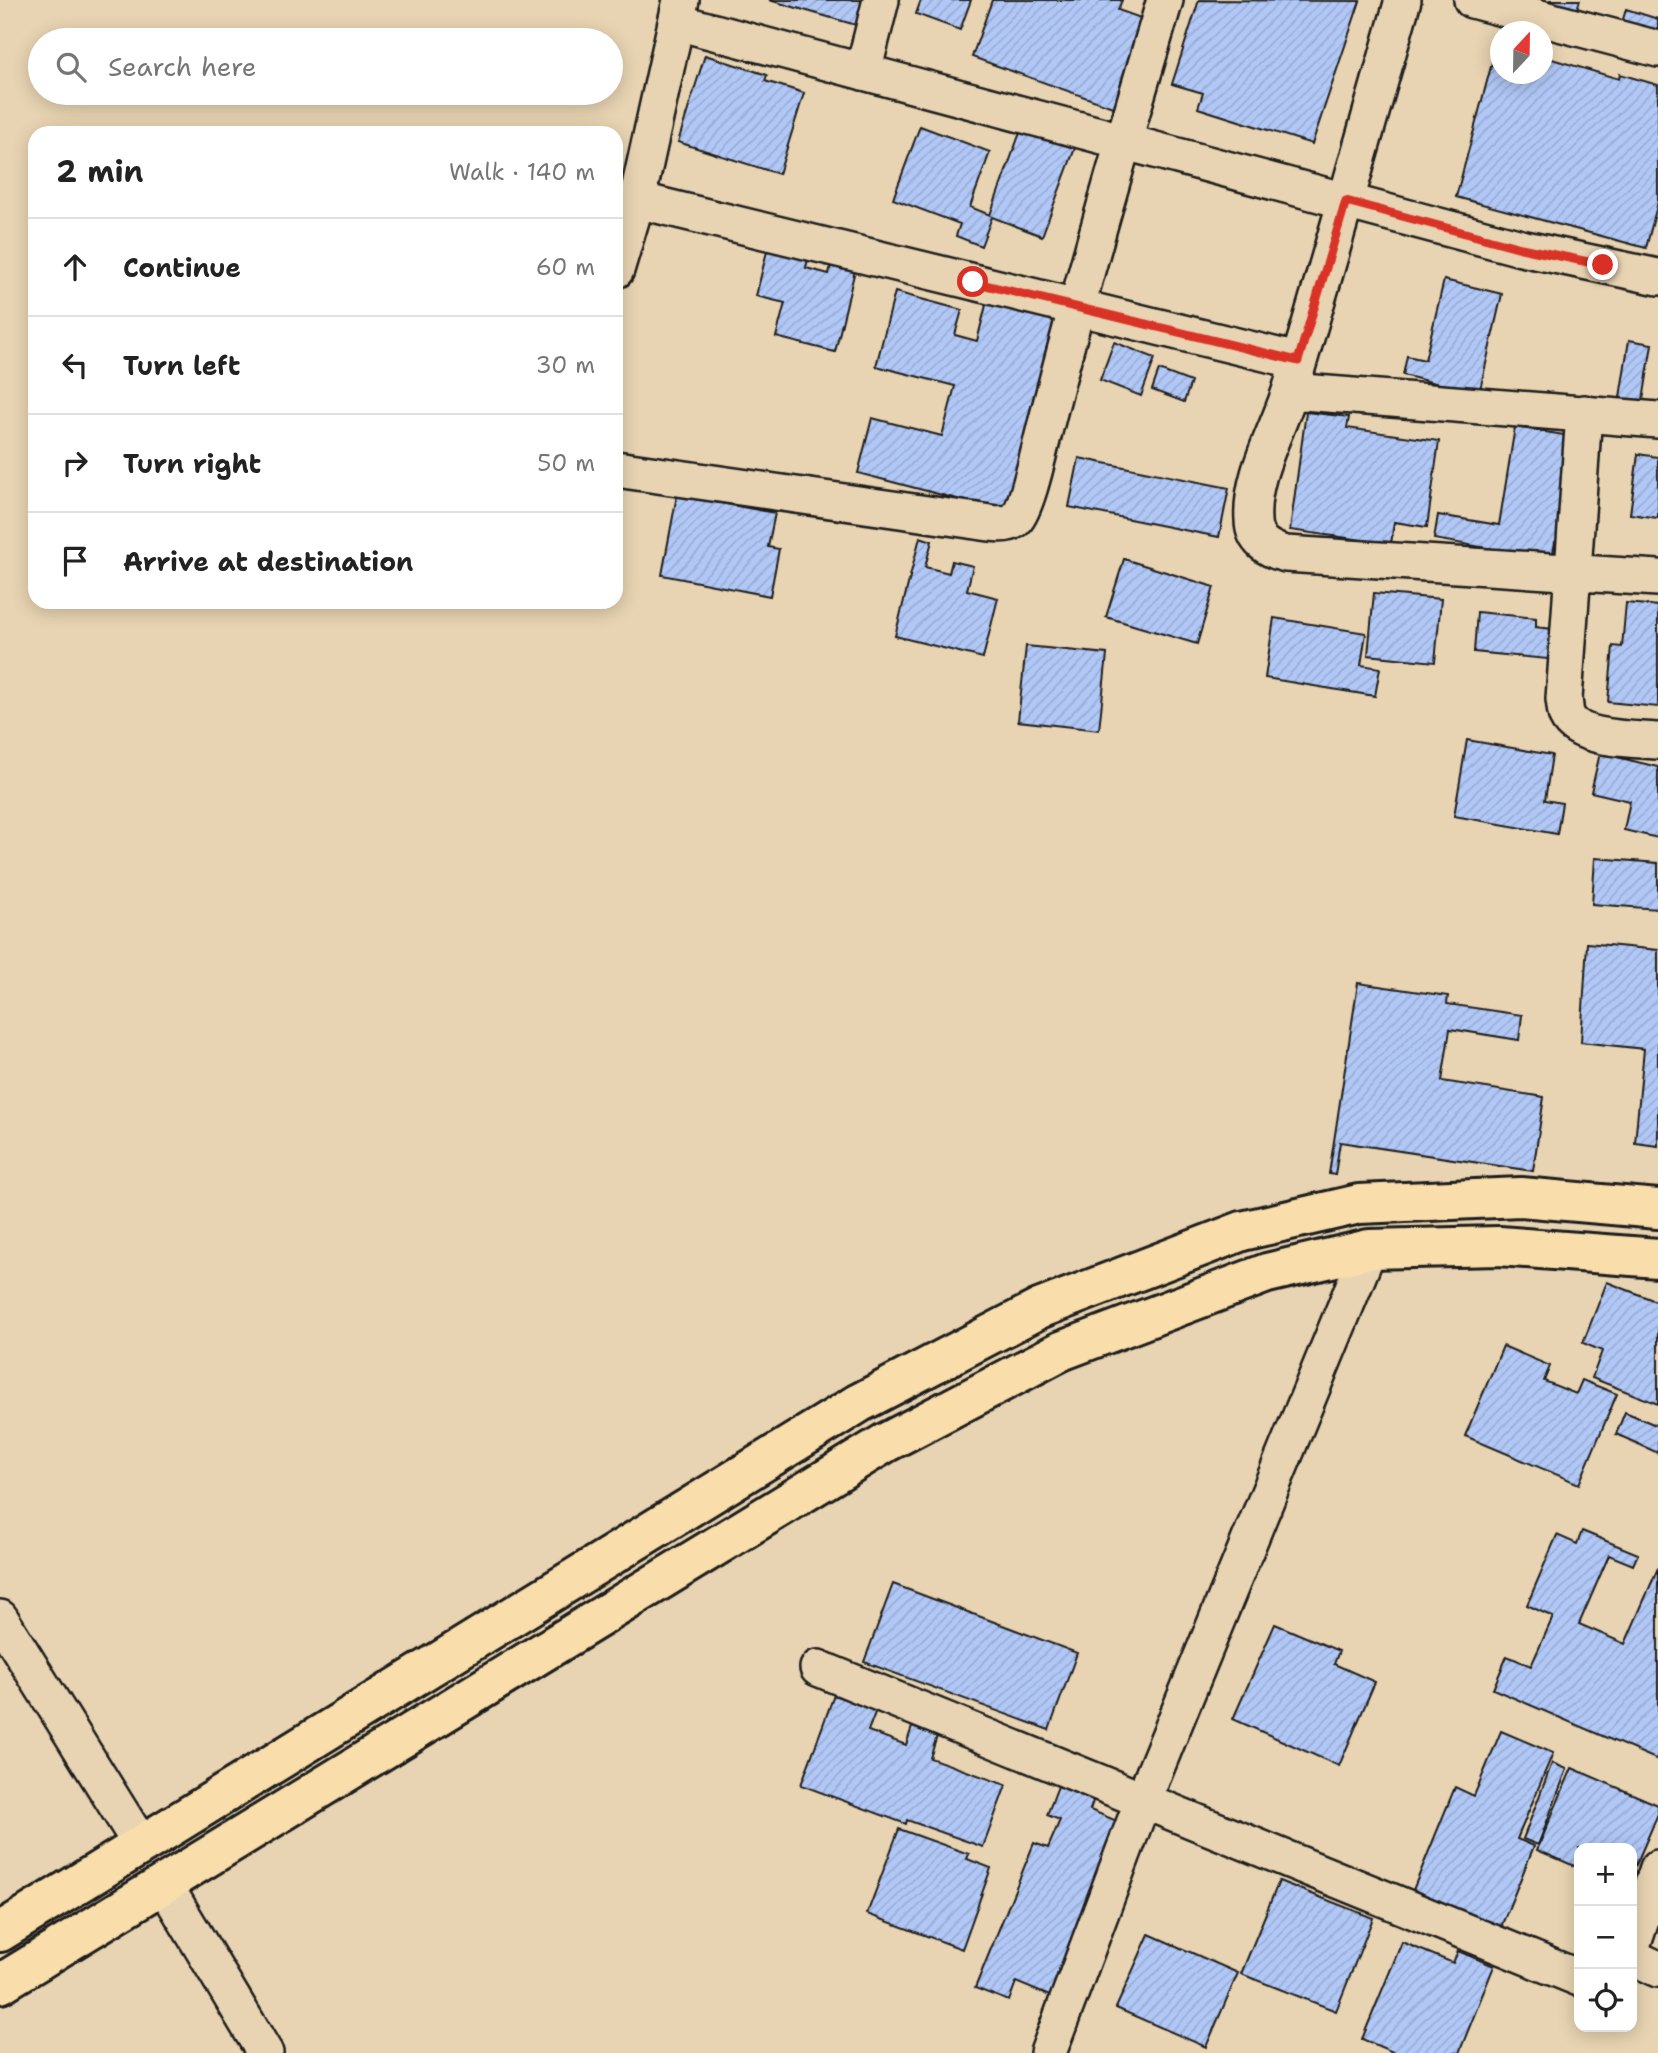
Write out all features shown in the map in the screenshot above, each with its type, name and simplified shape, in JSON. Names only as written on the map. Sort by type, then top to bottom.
[{"type":"main road","points":[[0,1933],[859,1403],[1039,1309],[1242,1231],[1359,1204],[1521,1197],[1658,1209]]},
{"type":"main road","points":[[0,1984],[885,1443],[1061,1351],[1267,1273],[1369,1249],[1499,1246],[1658,1258]]},
{"type":"street","points":[[863,72],[881,0]]},
{"type":"street","points":[[623,470],[969,520],[1005,524],[1014,521],[1020,513],[1036,464],[1076,307],[1165,0]]},
{"type":"street","points":[[1403,0],[1294,376],[1255,487],[1252,523],[1259,541],[1269,550],[1286,554],[1658,578]]},
{"type":"street","points":[[1472,0],[1658,49]]},
{"type":"street","points":[[623,247],[637,200],[679,11],[863,72],[1521,248],[1658,277]]},
{"type":"street","points":[[637,200],[1076,307],[1294,376],[1584,414],[1658,420]]},
{"type":"street","points":[[1584,414],[1564,699],[1567,717],[1576,727],[1594,735],[1658,741]]},
{"type":"street","points":[[1048,2053],[1143,1800],[1369,1249]]},
{"type":"street","points":[[0,1618],[141,1845]]},
{"type":"street","points":[[818,1668],[1574,1976]]},
{"type":"street","points":[[1637,1931],[1658,1868]]},
{"type":"street","points":[[164,1884],[265,2053]]},
{"type":"street","points":[[1637,1959],[1658,1969]]},
{"type":"building","points":[[769,0],[871,0],[863,27]]},
{"type":"building","points":[[921,0],[971,0],[960,30],[916,14]]},
{"type":"building","points":[[992,0],[1122,0],[1118,10],[1155,23],[1124,111],[972,57]]},
{"type":"building","points":[[1199,0],[1360,1],[1312,144],[1198,108],[1203,93],[1172,84]]},
{"type":"building","points":[[1550,0],[1580,0],[1576,12],[1549,3]]},
{"type":"building","points":[[1626,9],[1658,19],[1658,41],[1620,30]]},
{"type":"building","points":[[705,55],[767,75],[765,81],[804,93],[779,174],[678,142]]},
{"type":"building","points":[[1553,59],[1619,79],[1620,74],[1658,85],[1658,202],[1646,248],[1456,197],[1490,70],[1490,84],[1553,84]]},
{"type":"building","points":[[920,126],[990,152],[970,207],[990,215],[1022,127],[1075,148],[1042,236],[992,217],[981,246],[956,236],[960,224],[893,199]]},
{"type":"building","points":[[770,239],[810,249],[806,268],[829,274],[833,256],[857,262],[835,352],[776,337],[785,303],[756,296]]},
{"type":"building","points":[[1444,280],[1502,294],[1479,394],[1403,375],[1407,356],[1425,360]]},
{"type":"building","points":[[895,292],[962,310],[955,335],[977,341],[988,297],[1057,315],[1007,512],[858,473],[872,418],[942,436],[955,386],[876,366]]},
{"type":"building","points":[[1629,340],[1652,344],[1641,413],[1602,430],[1583,547],[1555,542],[1552,559],[1434,539],[1438,515],[1499,525],[1515,427],[1576,437],[1618,410]]},
{"type":"building","points":[[1114,342],[1155,358],[1141,396],[1100,380]]},
{"type":"building","points":[[1159,370],[1191,382],[1184,402],[1152,390]]},
{"type":"building","points":[[1306,412],[1349,417],[1347,428],[1439,441],[1427,527],[1394,522],[1391,544],[1290,530]]},
{"type":"building","points":[[1638,454],[1658,457],[1658,518],[1630,514]]},
{"type":"building","points":[[1079,458],[1229,488],[1219,537],[1069,507]]},
{"type":"building","points":[[677,495],[775,513],[768,547],[779,549],[770,596],[662,575]]},
{"type":"building","points":[[920,537],[932,541],[925,567],[949,573],[952,561],[973,566],[967,590],[998,598],[983,658],[895,636]]},
{"type":"building","points":[[1124,559],[1214,587],[1197,644],[1106,617]]},
{"type":"building","points":[[1374,593],[1441,599],[1435,662],[1368,655]]},
{"type":"building","points":[[1626,603],[1658,606],[1658,707],[1608,702],[1613,646],[1622,647]]},
{"type":"building","points":[[1477,612],[1536,618],[1536,627],[1561,630],[1558,660],[1474,652]]},
{"type":"building","points":[[1274,618],[1366,633],[1361,665],[1380,668],[1375,696],[1265,678]]},
{"type":"building","points":[[1026,646],[1107,654],[1099,730],[1018,721]]},
{"type":"building","points":[[1467,740],[1552,755],[1545,800],[1562,803],[1557,834],[1454,816]]},
{"type":"building","points":[[1600,753],[1658,767],[1658,838],[1624,830],[1630,801],[1591,792]]},
{"type":"building","points":[[1595,858],[1658,863],[1658,909],[1592,904]]},
{"type":"building","points":[[1587,943],[1658,950],[1658,1146],[1635,1143],[1644,1049],[1581,1042]]},
{"type":"building","points":[[1358,983],[1448,996],[1447,1004],[1522,1015],[1519,1040],[1450,1029],[1442,1081],[1544,1097],[1533,1171],[1340,1142],[1335,1175],[1329,1174]]},
{"type":"building","points":[[1607,1282],[1658,1302],[1658,1404],[1592,1378],[1602,1351],[1583,1343]]},
{"type":"building","points":[[1503,1346],[1550,1366],[1544,1381],[1576,1394],[1582,1380],[1617,1394],[1579,1484],[1465,1436]]},
{"type":"building","points":[[1625,1412],[1658,1426],[1658,1453],[1616,1434]]},
{"type":"building","points":[[1582,1531],[1638,1554],[1633,1565],[1609,1555],[1579,1624],[1625,1644],[1658,1568],[1658,1760],[1493,1689],[1507,1656],[1531,1666],[1553,1617],[1527,1605],[1557,1535],[1577,1544]]},
{"type":"building","points":[[893,1584],[1077,1653],[1049,1730],[864,1662]]},
{"type":"building","points":[[1275,1624],[1339,1651],[1334,1664],[1375,1682],[1339,1766],[1233,1719]]},
{"type":"building","points":[[834,1695],[876,1710],[868,1731],[906,1745],[912,1727],[937,1736],[930,1758],[1006,1785],[983,1847],[907,1820],[906,1824],[801,1785]]},
{"type":"building","points":[[1501,1731],[1553,1753],[1517,1839],[1534,1846],[1501,1927],[1413,1890],[1455,1787],[1474,1796]]},
{"type":"building","points":[[1552,1763],[1567,1769],[1538,1845],[1523,1839]]},
{"type":"building","points":[[1572,1768],[1658,1805],[1658,1814],[1637,1862],[1637,1843],[1574,1843],[1574,1866],[1537,1850]]},
{"type":"building","points":[[1060,1781],[1095,1795],[1090,1810],[1134,1828],[1081,2009],[1016,1982],[1009,2001],[975,1988],[1034,1843],[1048,1848],[1060,1820],[1047,1815]]},
{"type":"building","points":[[899,1829],[969,1854],[967,1859],[991,1868],[962,1949],[867,1914]]},
{"type":"building","points":[[1279,1881],[1373,1918],[1336,2011],[1241,1974]]},
{"type":"building","points":[[1149,1934],[1238,1973],[1206,2047],[1116,2008]]},
{"type":"building","points":[[1402,1942],[1453,1963],[1458,1951],[1494,1966],[1459,2053],[1395,2053],[1362,2039]]},
{"type":"route","points":[[973,282],[1298,361],[1346,201],[1521,248],[1603,265]]}]
